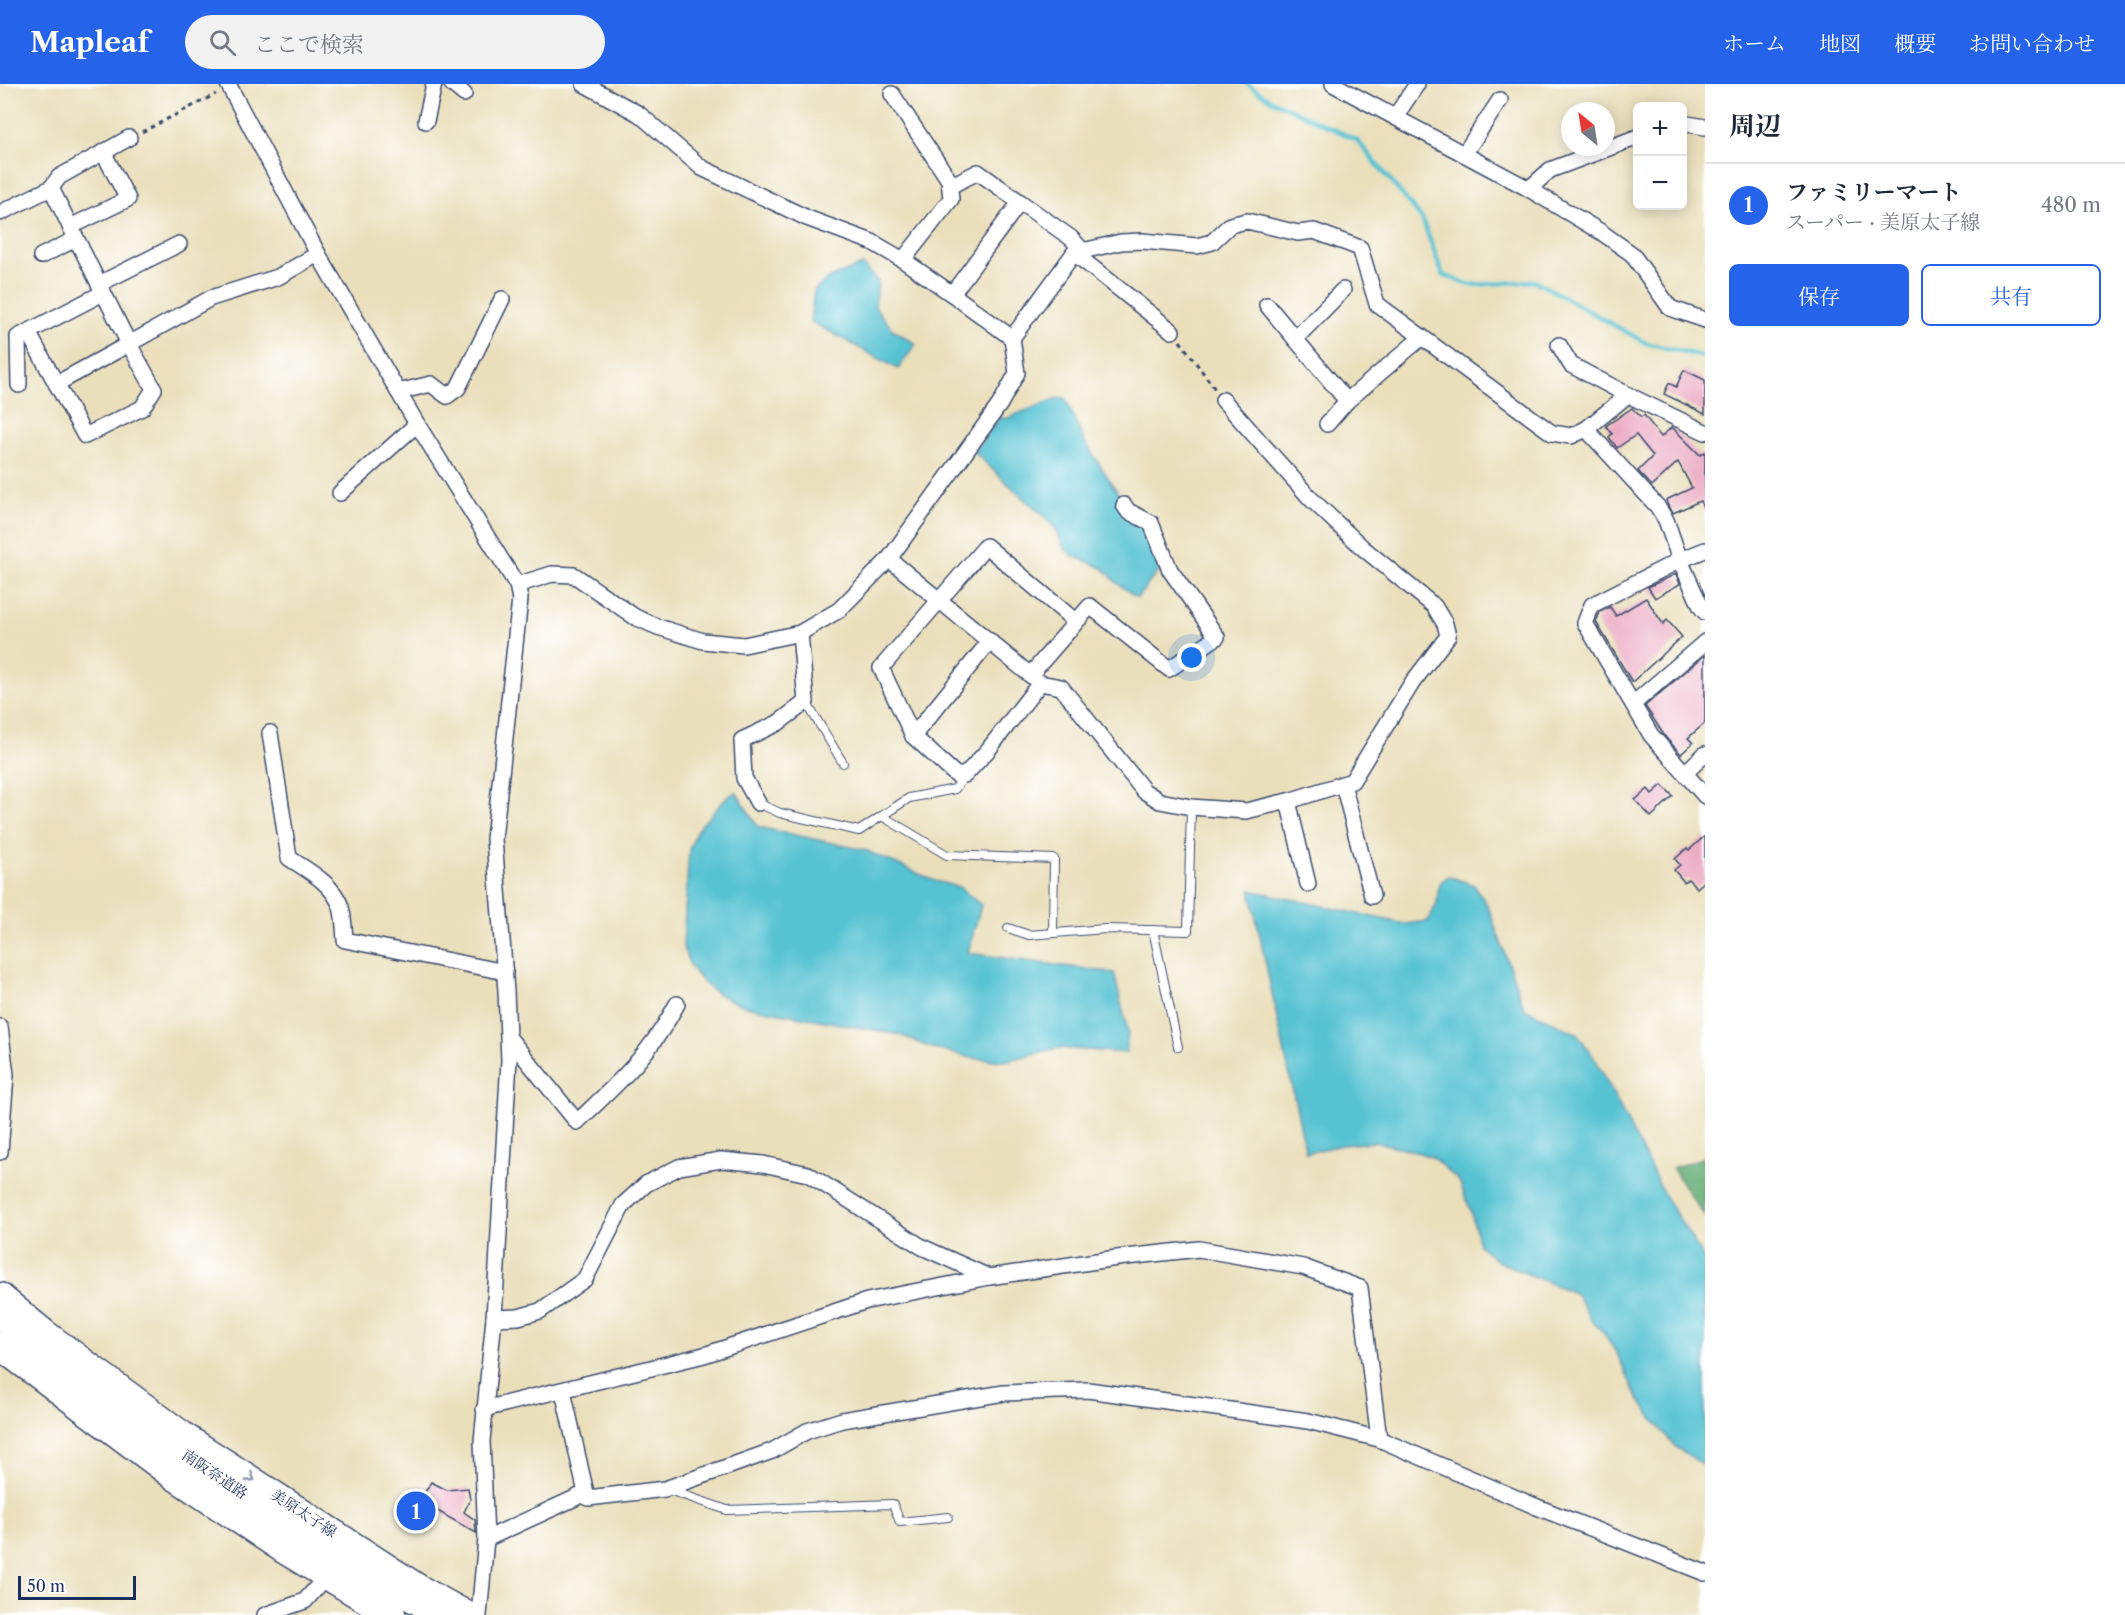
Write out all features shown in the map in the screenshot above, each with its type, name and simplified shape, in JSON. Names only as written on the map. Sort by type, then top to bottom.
[{"type":"highway","name":"南阪奈道路","points":[[0,1316],[205,1468],[299,1531],[442,1615]]},
{"type":"highway","name":"南阪奈道路","points":[[0,1346],[171,1474],[286,1551],[392,1615]]},
{"type":"main road","name":"美原太子線","points":[[0,1295],[45,1332],[186,1436],[421,1588],[470,1615]]},
{"type":"main road","points":[[0,1362],[155,1477],[318,1586],[367,1615]]},
{"type":"street","points":[[426,122],[434,84]]},
{"type":"street","points":[[517,585],[552,574],[574,575],[635,617],[702,641],[744,645],[800,633],[839,610],[889,559],[1000,404],[1017,373],[1012,338],[903,260],[872,242],[807,218],[702,168],[639,114],[584,84]]},
{"type":"street","points":[[1333,84],[1529,189],[1601,232],[1632,254],[1671,308],[1705,320]]},
{"type":"street","points":[[1395,117],[1417,84]]},
{"type":"street","points":[[229,85],[318,254],[417,424],[517,585],[520,599],[494,839],[505,972],[509,1060],[494,1318],[482,1441],[486,1539],[479,1615]]},
{"type":"street","points":[[892,94],[950,180],[951,199],[903,260]]},
{"type":"street","points":[[1464,154],[1500,100]]},
{"type":"street","points":[[1687,124],[1705,127]]},
{"type":"street","points":[[0,213],[51,188],[59,177],[129,138]]},
{"type":"street","points":[[1529,189],[1550,170],[1633,139]]},
{"type":"street","points":[[41,256],[128,198],[102,152]]},
{"type":"street","points":[[950,186],[978,172],[1071,238],[1078,252],[1172,331]]},
{"type":"street","points":[[28,332],[85,436],[142,408],[154,389],[51,188]]},
{"type":"street","points":[[952,294],[1020,202]]},
{"type":"street","points":[[1012,338],[1078,252],[1121,242],[1142,241],[1197,246],[1212,242],[1230,225],[1247,221],[1298,233],[1314,231],[1360,248],[1377,304],[1552,433],[1571,436],[1586,429],[1628,395]]},
{"type":"street","points":[[19,385],[18,337],[178,244]]},
{"type":"street","points":[[56,384],[211,298],[278,277],[318,254]]},
{"type":"street","points":[[1295,339],[1343,290]]},
{"type":"street","points":[[398,392],[431,384],[447,396],[458,388],[502,299]]},
{"type":"street","points":[[1267,305],[1347,401]]},
{"type":"street","points":[[1328,424],[1347,401],[1422,337]]},
{"type":"street","points":[[1559,345],[1571,365],[1705,432]]},
{"type":"street","points":[[889,559],[1035,679],[1061,687],[1144,790],[1160,801],[1191,807],[1246,811],[1288,801],[1352,781],[1412,683],[1448,636],[1445,624],[1434,606],[1363,548],[1311,500],[1223,400]]},
{"type":"street","points":[[340,493],[417,424]]},
{"type":"street","points":[[1586,429],[1657,506],[1666,520],[1680,560],[1705,612]]},
{"type":"street","points":[[1075,621],[986,546],[881,668],[913,736],[956,775],[965,775],[988,750],[1075,621],[1090,606],[1169,669],[1217,637],[1170,570],[1151,523],[1128,510],[1124,505]]},
{"type":"street","points":[[1705,550],[1680,560],[1592,605],[1585,623],[1651,735],[1705,796]]},
{"type":"street","points":[[758,803],[744,778],[742,740],[778,723],[806,702],[800,633]]},
{"type":"street","points":[[913,736],[990,641]]},
{"type":"street","points":[[1633,704],[1705,642]]},
{"type":"street","points":[[270,733],[289,858],[334,892],[341,908],[345,940],[505,972]]},
{"type":"street","points":[[1685,773],[1705,754]]},
{"type":"street","points":[[1343,784],[1372,896]]},
{"type":"street","points":[[1288,801],[1308,884]]},
{"type":"street","points":[[508,1038],[577,1122],[633,1069],[663,1030],[677,1004]]},
{"type":"street","points":[[0,1026],[3,1075],[0,1152]]},
{"type":"street","points":[[494,1318],[518,1317],[540,1311],[585,1279],[623,1205],[646,1184],[679,1167],[721,1160],[763,1164],[808,1174],[922,1247],[989,1277]]},
{"type":"street","points":[[484,1409],[704,1355],[867,1302],[989,1277],[1117,1258],[1199,1249],[1303,1267],[1360,1288],[1379,1438]]},
{"type":"street","points":[[563,1390],[588,1498],[665,1489],[772,1451],[807,1431],[842,1420],[1014,1392],[1088,1390],[1308,1421],[1379,1438],[1537,1506],[1705,1574]]},
{"type":"street","points":[[486,1539],[586,1493]]},
{"type":"street","points":[[265,1615],[305,1601],[318,1586]]},
{"type":"lane","points":[[806,702],[843,763]]},
{"type":"lane","points":[[758,803],[780,813],[859,831],[909,798],[955,789],[965,775]]},
{"type":"lane","points":[[1008,928],[1029,935],[1105,929],[1188,931],[1191,807]]},
{"type":"lane","points":[[882,816],[947,855],[1054,859],[1053,933]]},
{"type":"lane","points":[[1153,930],[1178,1047]]},
{"type":"lane","points":[[665,1489],[727,1510],[893,1504],[900,1521],[948,1517]]},
{"type":"path","points":[[129,138],[229,85]]},
{"type":"path","points":[[1172,331],[1223,400]]},
{"type":"green space","points":[[1705,1157],[1705,1217],[1672,1168]]},
{"type":"water","points":[[863,265],[878,282],[875,307],[892,329],[916,344],[898,369],[810,321],[814,291],[827,279]]},
{"type":"water","points":[[1065,398],[1084,441],[1124,502],[1145,526],[1162,567],[1137,598],[1117,583],[1103,568],[1073,556],[1064,548],[1056,529],[1043,515],[974,452],[1000,417],[1005,419],[1055,399]]},
{"type":"water","points":[[736,792],[758,827],[865,850],[935,881],[959,887],[981,905],[968,953],[1114,973],[1128,1032],[1126,1053],[1058,1048],[1005,1061],[971,1058],[926,1046],[901,1035],[753,1008],[718,994],[699,978],[692,968],[683,945],[689,850],[697,830],[727,797]]},
{"type":"water","points":[[1448,876],[1474,885],[1488,906],[1524,1008],[1578,1034],[1597,1062],[1666,1198],[1705,1260],[1705,1466],[1673,1445],[1638,1399],[1617,1354],[1603,1332],[1591,1320],[1576,1294],[1497,1261],[1479,1245],[1471,1211],[1459,1181],[1432,1157],[1374,1142],[1342,1145],[1306,1153],[1250,890],[1405,924],[1428,921],[1437,903],[1439,884]]},
{"type":"building","points":[[1684,370],[1705,380],[1705,414],[1664,394],[1669,383],[1676,387]]},
{"type":"building","points":[[1632,408],[1641,417],[1644,415],[1661,437],[1672,427],[1700,455],[1705,452],[1705,511],[1700,501],[1673,513],[1668,506],[1666,500],[1692,488],[1678,462],[1652,486],[1638,471],[1653,456],[1636,435],[1617,448],[1609,437],[1612,434],[1606,426]]},
{"type":"building","points":[[1676,574],[1680,584],[1655,598],[1648,587]]},
{"type":"building","points":[[1646,598],[1663,624],[1667,620],[1682,637],[1632,682],[1596,622],[1600,612],[1610,607],[1616,616]]},
{"type":"building","points":[[1705,655],[1705,723],[1688,738],[1693,743],[1681,754],[1666,738],[1645,706]]},
{"type":"building","points":[[1662,785],[1673,796],[1651,817],[1635,800],[1648,789],[1652,794]]},
{"type":"building","points":[[1705,836],[1705,881],[1697,888],[1688,879],[1684,882],[1674,870],[1680,865],[1675,859]]},
{"type":"building","points":[[431,1482],[447,1490],[468,1488],[470,1500],[464,1512],[475,1520],[476,1533],[420,1501]]},
{"type":"waterway","points":[[1247,84],[1271,100],[1357,140],[1422,219],[1443,275],[1471,285],[1535,281],[1646,343],[1705,357]]},
{"type":"place","name":"ファミリーマート","points":[[416,1511]]}]
